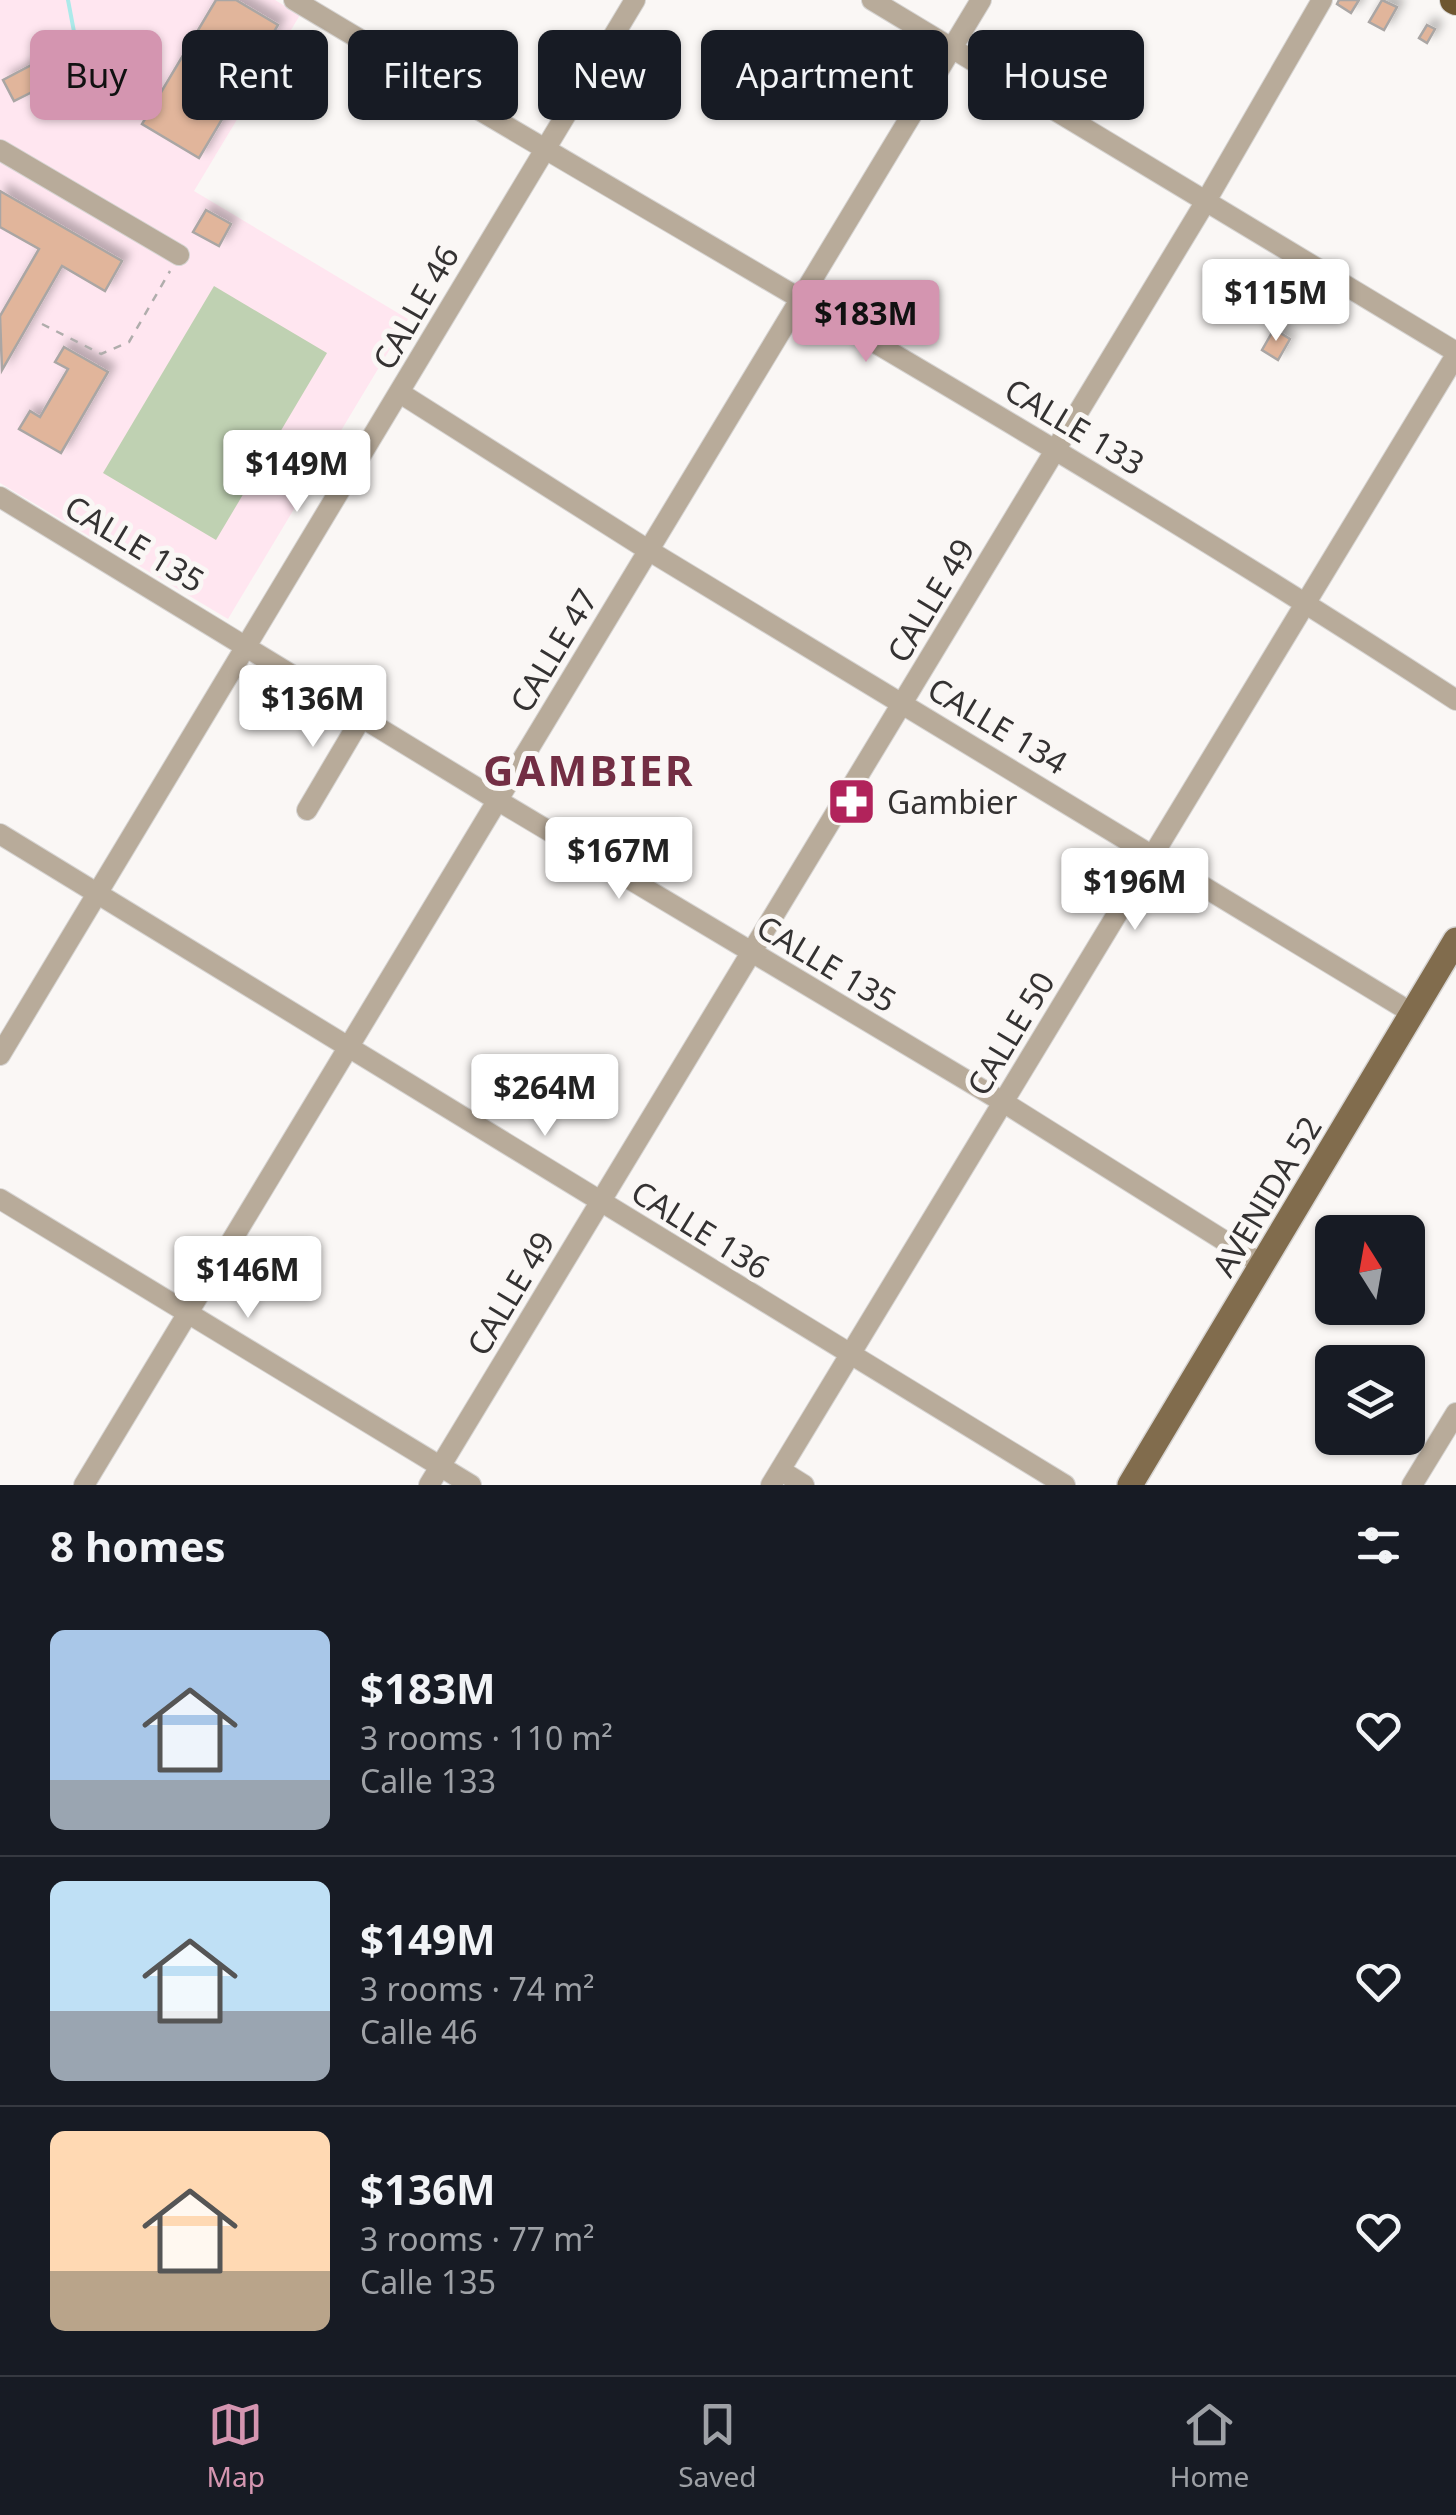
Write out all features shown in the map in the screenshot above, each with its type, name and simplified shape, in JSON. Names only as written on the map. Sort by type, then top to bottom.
[{"type":"main road","name":"AVENIDA 52","points":[[1130,1485],[1456,940]]},
{"type":"street","name":"CALLE 133","points":[[294,0],[542,150],[801,297],[1056,449],[1306,602],[1456,700]]},
{"type":"street","name":"CALLE 46","points":[[0,1055],[635,0]]},
{"type":"street","points":[[872,0],[1456,354]]},
{"type":"street","name":"CALLE 47","points":[[84,1485],[980,0]]},
{"type":"street","name":"CALLE 49","points":[[435,1476],[1206,201],[1322,0]]},
{"type":"street","points":[[0,150],[179,255]]},
{"type":"street","name":"CALLE 50","points":[[775,1478],[1456,354]]},
{"type":"street","name":"CALLE 134","points":[[400,393],[648,550],[1412,1013]]},
{"type":"street","name":"CALLE 135","points":[[0,497],[1003,1102],[1263,1265]]},
{"type":"street","points":[[308,810],[362,717]]},
{"type":"street","name":"CALLE 136","points":[[0,834],[1065,1485]]},
{"type":"street","points":[[0,1199],[188,1313],[435,1476],[470,1485]]},
{"type":"street","points":[[1412,1485],[1456,1413]]},
{"type":"street","points":[[775,1478],[804,1485]]},
{"type":"path","points":[[42,324],[100,354],[129,342],[179,255]]},
{"type":"shaded area","points":[[0,0],[275,0],[300,15],[291,30],[182,30],[182,120],[237,120],[194,191],[408,319],[228,619],[0,483]]},
{"type":"green space","points":[[214,286],[327,353],[216,540],[103,473]]},
{"type":"building","points":[[216,0],[236,0],[278,25],[275,30],[198,30]]},
{"type":"building","points":[[1339,0],[1359,0],[1351,13],[1337,4]]},
{"type":"building","points":[[1382,0],[1397,7],[1384,30],[1369,22]]},
{"type":"building","points":[[1427,25],[1435,29],[1427,43],[1419,38]]},
{"type":"building","points":[[182,57],[182,120],[222,120],[199,158],[142,124],[144,120],[162,120],[162,90]]},
{"type":"building","points":[[30,66],[30,93],[14,101],[3,80]]},
{"type":"building","points":[[0,191],[122,261],[105,291],[62,266],[2,370],[0,316],[39,249],[0,227]]},
{"type":"building","points":[[206,210],[231,224],[219,246],[193,232]]},
{"type":"building","points":[[1274,329],[1290,339],[1278,360],[1262,350]]},
{"type":"building","points":[[64,347],[108,372],[61,453],[19,429],[30,411],[40,417],[68,369],[55,362]]},
{"type":"waterway","points":[[68,0],[74,30]]},
{"type":"place","name":"Gambier","points":[[852,801]]},
{"type":"district","name":"GAMBIER","points":[[589,769]]}]
